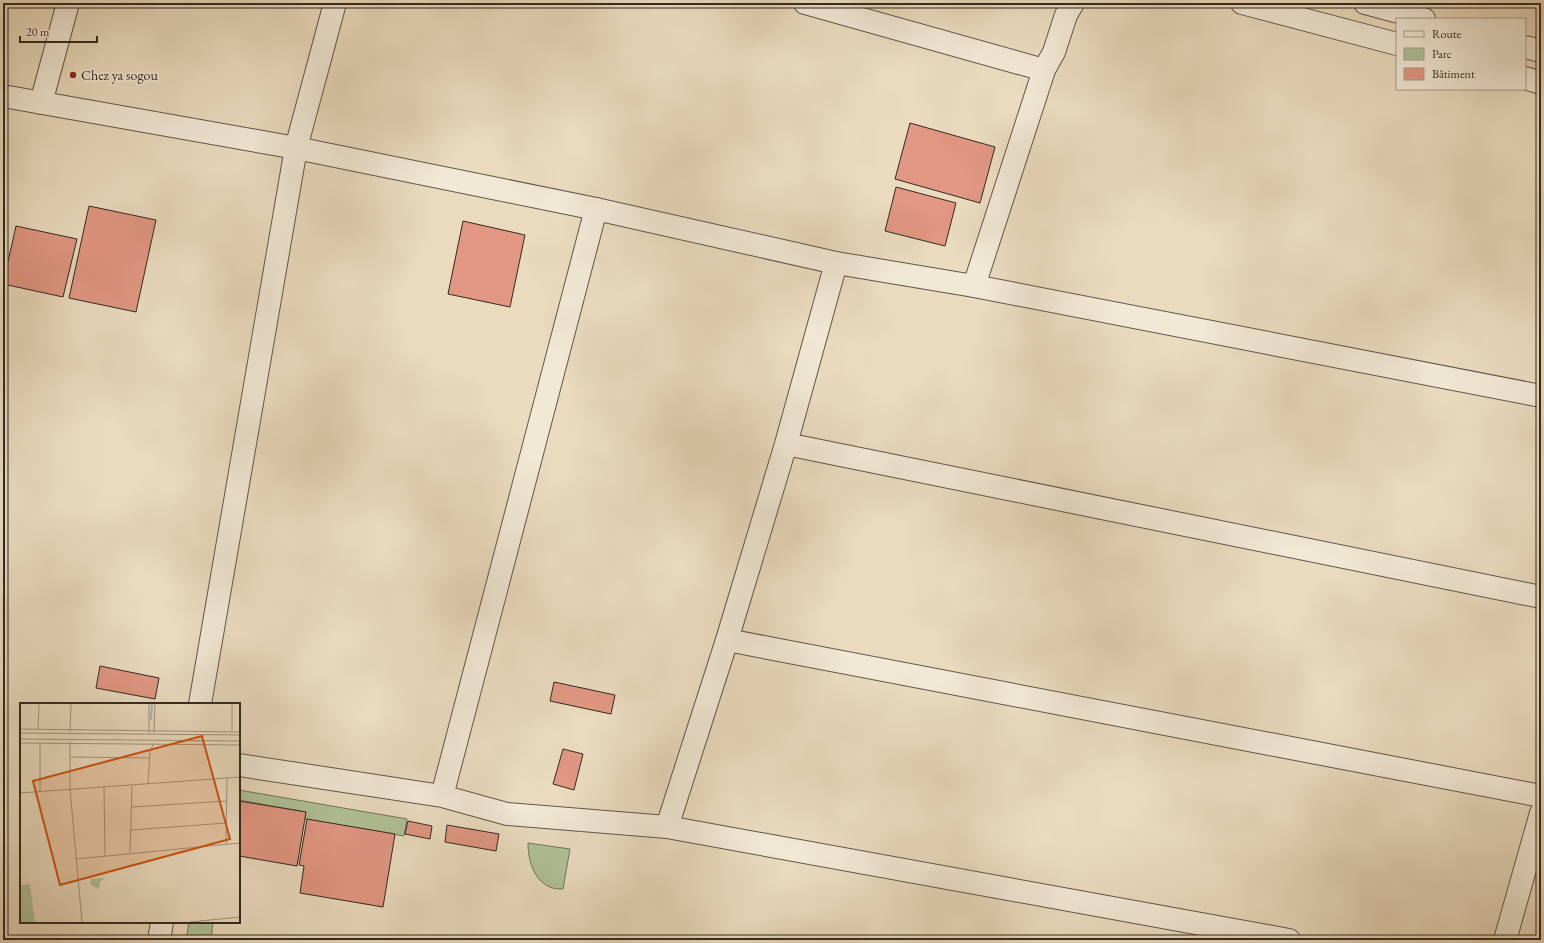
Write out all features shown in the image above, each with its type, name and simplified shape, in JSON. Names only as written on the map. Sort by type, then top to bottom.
[{"type":"street","points":[[41,102],[68,3]]},
{"type":"street","points":[[200,703],[296,148],[335,3]]},
{"type":"street","points":[[805,3],[1044,70]]},
{"type":"street","points":[[974,286],[1044,70],[1054,52],[1072,3]]},
{"type":"street","points":[[1242,3],[1396,44]]},
{"type":"street","points":[[1365,3],[1420,18]]},
{"type":"street","points":[[1526,46],[1541,51]]},
{"type":"street","points":[[1526,78],[1541,83]]},
{"type":"street","points":[[3,96],[296,148],[596,209],[836,263],[974,286],[1541,396]]},
{"type":"street","points":[[442,796],[596,209]]},
{"type":"street","points":[[667,827],[727,640],[786,444],[836,263]]},
{"type":"street","points":[[786,444],[1541,597]]},
{"type":"street","points":[[727,640],[1541,796]]},
{"type":"street","points":[[240,765],[442,796],[507,814],[667,827],[1289,940]]},
{"type":"street","points":[[1505,940],[1541,813]]},
{"type":"street","points":[[159,940],[162,923]]},
{"type":"green space","points":[[240,790],[407,819],[404,836],[305,819],[306,812],[240,800]]},
{"type":"green space","points":[[528,843],[570,849],[563,889],[552,888],[544,884],[539,879],[530,862]]},
{"type":"green space","points":[[189,923],[213,923],[211,940],[186,940]]},
{"type":"building","points":[[910,123],[995,147],[980,203],[895,179]]},
{"type":"building","points":[[896,187],[956,203],[945,246],[885,231]]},
{"type":"building","points":[[89,206],[156,220],[136,312],[69,298]]},
{"type":"building","points":[[463,221],[525,235],[510,307],[448,294]]},
{"type":"building","points":[[16,226],[77,239],[63,297],[3,284]]},
{"type":"building","points":[[100,666],[159,678],[155,699],[96,688]]},
{"type":"building","points":[[554,682],[615,695],[611,714],[550,701]]},
{"type":"building","points":[[563,749],[583,754],[574,790],[553,784]]},
{"type":"building","points":[[240,801],[306,812],[297,866],[240,856]]},
{"type":"building","points":[[307,819],[395,834],[383,907],[300,893],[304,866],[299,865]]},
{"type":"building","points":[[408,821],[432,826],[430,839],[405,834]]},
{"type":"building","points":[[447,825],[499,834],[496,851],[445,842]]},
{"type":"place","name":"Chez ya sogou","points":[[73,75]]}]
